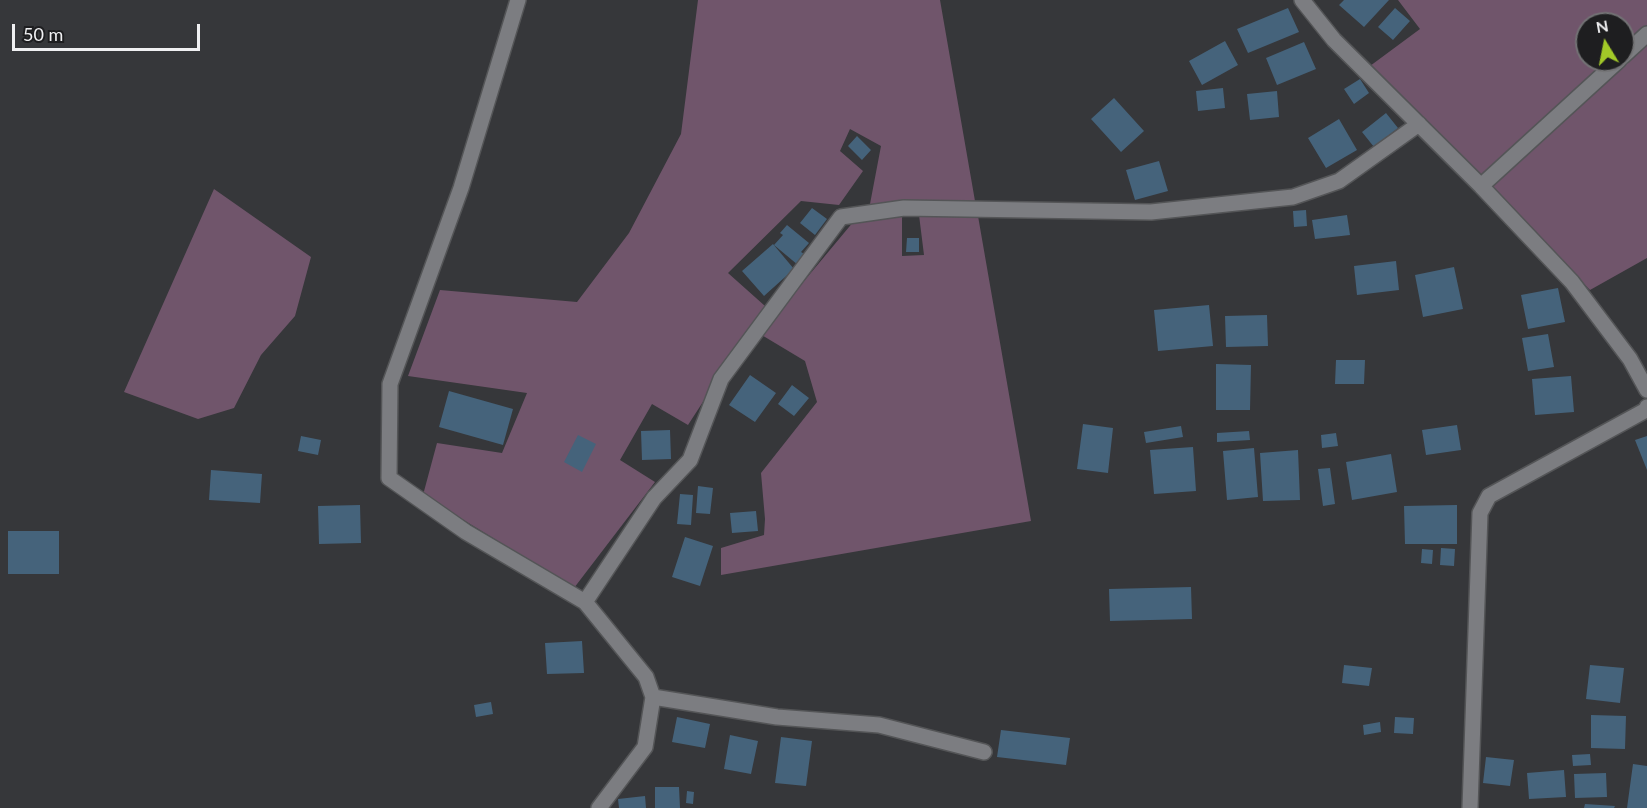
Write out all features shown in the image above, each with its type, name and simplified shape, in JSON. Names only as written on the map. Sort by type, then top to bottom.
[{"type":"street","points":[[518,0],[461,188],[390,384],[389,478],[466,532],[585,602],[646,677],[653,697],[645,747],[599,808]]},
{"type":"street","points":[[1302,0],[1334,40],[1481,186],[1572,282],[1630,359],[1647,390]]},
{"type":"street","points":[[1635,45],[1647,34]]},
{"type":"street","points":[[1481,186],[1606,72]]},
{"type":"street","points":[[585,602],[654,498],[690,460],[721,378],[841,217],[904,208],[1151,212],[1293,197],[1339,181],[1419,124]]},
{"type":"street","points":[[1470,808],[1480,513],[1489,496],[1646,410],[1647,407]]},
{"type":"street","points":[[653,697],[777,717],[879,725],[984,752]]},
{"type":"shaded area","points":[[698,0],[940,0],[975,201],[870,204],[881,146],[850,129],[840,151],[863,171],[839,205],[801,201],[728,273],[765,306],[688,425],[652,404],[620,460],[655,482],[574,588],[423,495],[437,443],[502,453],[527,393],[408,376],[440,290],[577,302],[629,233],[681,134]]},
{"type":"shaded area","points":[[1398,0],[1647,0],[1647,25],[1635,37],[1635,12],[1575,12],[1575,72],[1599,72],[1481,182],[1370,66],[1420,29]]},
{"type":"shaded area","points":[[1647,40],[1647,258],[1590,290],[1487,187],[1612,72],[1635,72],[1635,51]]},
{"type":"shaded area","points":[[214,189],[311,257],[295,316],[261,355],[234,408],[198,419],[124,392]]},
{"type":"shaded area","points":[[919,215],[978,216],[1031,521],[721,575],[721,548],[764,535],[761,473],[817,402],[805,361],[760,334],[854,221],[902,216],[902,256],[924,255]]},
{"type":"building","points":[[1344,0],[1389,0],[1364,27],[1339,5]]},
{"type":"building","points":[[1288,8],[1299,32],[1248,53],[1237,29]]},
{"type":"building","points":[[1395,8],[1410,21],[1393,40],[1378,27]]},
{"type":"building","points":[[1225,41],[1238,65],[1202,85],[1189,61]]},
{"type":"building","points":[[1304,42],[1316,69],[1277,85],[1266,58]]},
{"type":"building","points":[[1360,79],[1369,93],[1354,104],[1344,89]]},
{"type":"building","points":[[1223,88],[1225,108],[1198,111],[1196,91]]},
{"type":"building","points":[[1277,91],[1279,117],[1250,120],[1247,94]]},
{"type":"building","points":[[1114,98],[1144,131],[1121,152],[1091,119]]},
{"type":"building","points":[[1386,113],[1398,128],[1374,147],[1362,132]]},
{"type":"building","points":[[1339,119],[1357,150],[1326,168],[1308,138]]},
{"type":"building","points":[[857,136],[871,150],[862,160],[848,146]]},
{"type":"building","points":[[1159,161],[1168,191],[1135,200],[1126,170]]},
{"type":"building","points":[[812,208],[827,219],[815,235],[800,223]]},
{"type":"building","points":[[1306,210],[1307,226],[1294,227],[1293,211]]},
{"type":"building","points":[[1347,215],[1350,235],[1315,239],[1312,220]]},
{"type":"building","points":[[787,225],[809,243],[801,252],[806,255],[798,265],[774,245],[783,235],[780,233]]},
{"type":"building","points":[[907,238],[919,238],[919,252],[906,252]]},
{"type":"building","points":[[773,244],[794,269],[764,296],[742,271]]},
{"type":"building","points":[[1396,261],[1399,290],[1357,295],[1354,266]]},
{"type":"building","points":[[1454,267],[1463,309],[1423,317],[1415,275]]},
{"type":"building","points":[[1558,288],[1565,322],[1528,329],[1521,295]]},
{"type":"building","points":[[1209,305],[1213,346],[1158,351],[1154,310]]},
{"type":"building","points":[[1267,315],[1268,346],[1226,347],[1225,316]]},
{"type":"building","points":[[1548,334],[1554,367],[1528,371],[1522,338]]},
{"type":"building","points":[[1336,360],[1365,360],[1364,384],[1335,384]]},
{"type":"building","points":[[1216,364],[1251,365],[1250,410],[1216,410]]},
{"type":"building","points":[[750,375],[776,393],[755,422],[729,405]]},
{"type":"building","points":[[1571,376],[1574,412],[1535,415],[1532,379]]},
{"type":"building","points":[[792,385],[809,398],[794,416],[778,404]]},
{"type":"building","points":[[449,391],[513,409],[503,445],[439,427]]},
{"type":"building","points":[[1083,424],[1113,428],[1108,473],[1077,469]]},
{"type":"building","points":[[1457,425],[1461,450],[1426,455],[1422,430]]},
{"type":"building","points":[[1181,426],[1183,437],[1146,443],[1144,432]]},
{"type":"building","points":[[670,430],[671,459],[642,460],[641,431]]},
{"type":"building","points":[[1249,431],[1250,440],[1217,442],[1217,433]]},
{"type":"building","points":[[1336,433],[1338,446],[1322,448],[1321,435]]},
{"type":"building","points":[[578,435],[596,444],[582,472],[564,462]]},
{"type":"building","points":[[301,436],[321,440],[318,455],[298,451]]},
{"type":"building","points":[[1647,436],[1647,470],[1635,440]]},
{"type":"building","points":[[1193,447],[1196,491],[1154,494],[1150,450]]},
{"type":"building","points":[[1254,448],[1258,497],[1227,500],[1223,451]]},
{"type":"building","points":[[1298,450],[1300,500],[1263,501],[1260,453]]},
{"type":"building","points":[[1391,454],[1397,492],[1352,500],[1346,462]]},
{"type":"building","points":[[1330,468],[1335,504],[1323,506],[1318,469]]},
{"type":"building","points":[[211,470],[262,474],[260,503],[209,500]]},
{"type":"building","points":[[698,486],[713,488],[710,514],[696,513]]},
{"type":"building","points":[[680,494],[693,495],[691,525],[677,524]]},
{"type":"building","points":[[360,505],[361,543],[319,544],[318,506]]},
{"type":"building","points":[[1457,505],[1457,544],[1405,544],[1404,506]]},
{"type":"building","points":[[756,511],[758,531],[732,533],[730,513]]},
{"type":"building","points":[[8,531],[59,531],[59,574],[8,574]]},
{"type":"building","points":[[685,537],[713,546],[700,586],[672,577]]},
{"type":"building","points":[[1441,548],[1455,549],[1454,566],[1440,565]]},
{"type":"building","points":[[1422,549],[1433,550],[1432,564],[1421,563]]},
{"type":"building","points":[[1191,587],[1192,619],[1110,621],[1109,589]]},
{"type":"building","points":[[582,641],[584,673],[547,674],[545,643]]},
{"type":"building","points":[[1344,665],[1372,668],[1369,686],[1342,683]]},
{"type":"building","points":[[1590,665],[1624,668],[1620,703],[1586,699]]},
{"type":"building","points":[[491,702],[493,714],[476,717],[474,705]]},
{"type":"building","points":[[1591,715],[1626,716],[1625,749],[1591,748]]},
{"type":"building","points":[[677,717],[710,724],[705,748],[672,742]]},
{"type":"building","points":[[1395,717],[1414,718],[1413,734],[1394,733]]},
{"type":"building","points":[[1380,722],[1381,732],[1364,735],[1363,725]]},
{"type":"building","points":[[1001,730],[1070,738],[1066,765],[997,757]]},
{"type":"building","points":[[730,735],[758,741],[751,774],[724,769]]},
{"type":"building","points":[[781,737],[812,741],[806,786],[775,783]]},
{"type":"building","points":[[1590,754],[1591,765],[1573,766],[1572,755]]},
{"type":"building","points":[[1486,757],[1514,760],[1510,786],[1483,783]]},
{"type":"building","points":[[1633,764],[1647,766],[1647,808],[1627,808]]},
{"type":"building","points":[[1564,770],[1566,797],[1529,799],[1527,773]]},
{"type":"building","points":[[1606,773],[1607,797],[1575,798],[1574,774]]},
{"type":"building","points":[[655,787],[679,787],[680,808],[655,808]]},
{"type":"building","points":[[687,791],[694,792],[693,804],[686,803]]},
{"type":"building","points":[[645,796],[646,808],[619,808],[618,799]]},
{"type":"building","points":[[1585,804],[1615,806],[1614,808],[1584,808]]}]
